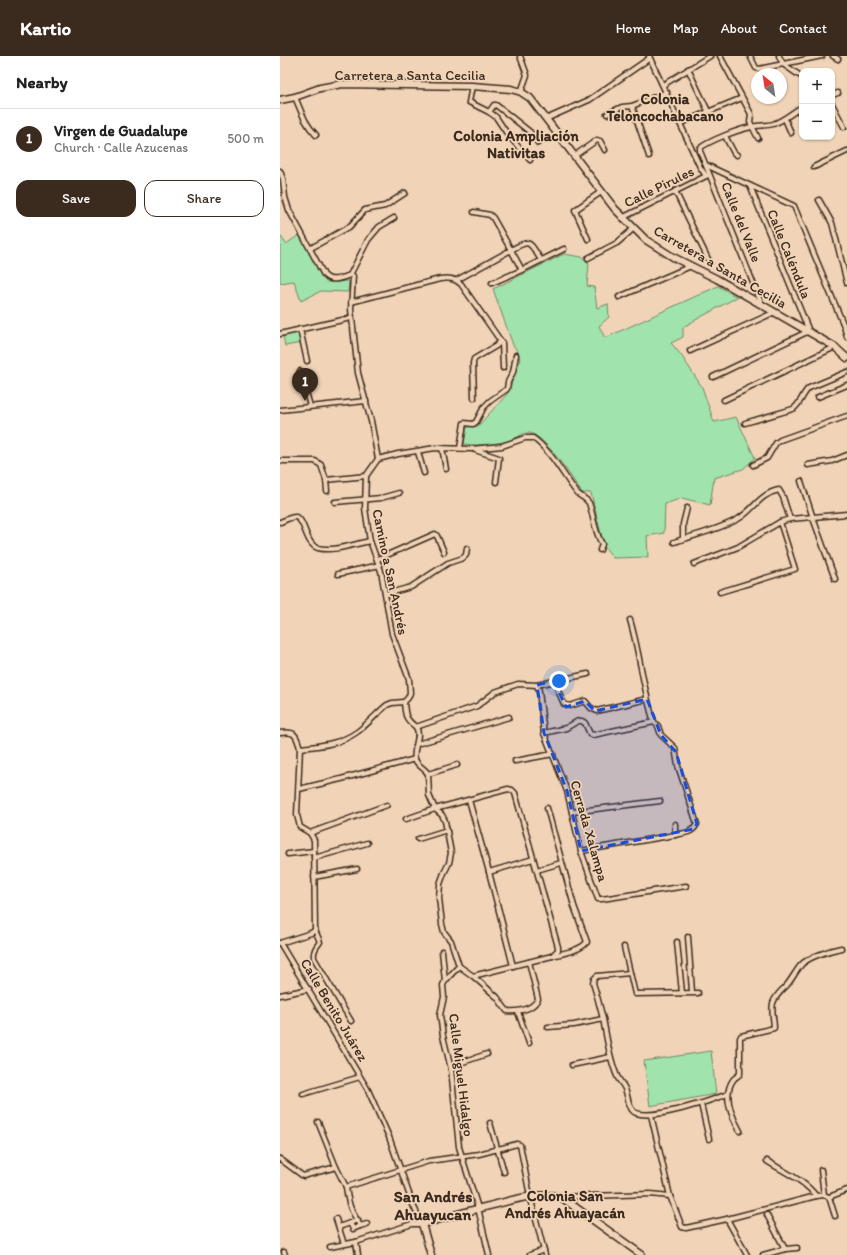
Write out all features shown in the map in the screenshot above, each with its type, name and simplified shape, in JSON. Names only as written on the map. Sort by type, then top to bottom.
[{"type":"main road","name":"Carretera a Santa Cecilia","points":[[280,100],[295,97],[320,88],[342,84],[472,86],[511,89],[521,92],[530,98],[622,218],[646,240],[656,247],[809,331],[835,347],[847,358]]},
{"type":"main road","points":[[422,1224],[478,1208],[530,1196],[548,1194],[561,1197],[642,1255]]},
{"type":"main road","name":"Calle Benito Juárez","points":[[422,1224],[431,1255]]},
{"type":"street","points":[[520,56],[527,75],[521,92]]},
{"type":"street","points":[[663,85],[710,56]]},
{"type":"street","points":[[720,56],[751,114],[750,122],[758,138]]},
{"type":"street","points":[[750,56],[756,68],[759,69],[822,56]]},
{"type":"street","points":[[779,56],[783,64],[799,75]]},
{"type":"street","points":[[833,56],[838,60]]},
{"type":"street","points":[[546,119],[589,100],[650,57],[700,167],[708,175]]},
{"type":"street","points":[[688,69],[708,111]]},
{"type":"street","points":[[472,86],[468,102],[496,117],[508,135],[530,160]]},
{"type":"street","points":[[606,114],[622,107],[632,106],[667,92]]},
{"type":"street","points":[[295,97],[304,120],[316,135]]},
{"type":"street","points":[[681,123],[742,98]]},
{"type":"street","points":[[489,112],[494,105],[496,105],[530,132],[538,143]]},
{"type":"street","points":[[632,106],[649,156]]},
{"type":"street","points":[[737,155],[734,153],[725,136],[752,127],[764,126],[785,119],[794,111],[799,109]]},
{"type":"street","points":[[835,110],[844,127]]},
{"type":"street","points":[[785,119],[791,133]]},
{"type":"street","name":"Calle del Valle","points":[[725,136],[700,148],[708,175],[762,305]]},
{"type":"street","points":[[574,156],[597,140],[600,141],[605,150]]},
{"type":"street","points":[[814,167],[847,151]]},
{"type":"street","points":[[706,165],[794,206],[844,326],[847,338]]},
{"type":"street","points":[[280,171],[287,204],[326,278],[340,278],[350,275],[368,240],[379,227],[394,218]]},
{"type":"street","name":"Calle Pirules","points":[[622,218],[708,175]]},
{"type":"street","name":"Calle Caléndula","points":[[750,186],[809,331]]},
{"type":"street","points":[[675,191],[708,259]]},
{"type":"street","points":[[588,238],[575,210],[601,192]]},
{"type":"street","points":[[310,248],[349,228],[365,210],[385,206],[405,193]]},
{"type":"street","points":[[819,200],[832,223],[847,283]]},
{"type":"street","points":[[474,212],[490,215],[493,218],[522,270]]},
{"type":"street","points":[[588,258],[617,243],[633,229]]},
{"type":"street","points":[[457,280],[524,242],[531,245],[541,260]]},
{"type":"street","points":[[492,283],[564,249]]},
{"type":"street","points":[[619,297],[691,266]]},
{"type":"street","points":[[350,275],[353,276],[351,318],[358,373],[366,401],[378,460]]},
{"type":"street","points":[[351,302],[427,281],[446,278],[457,280],[500,342],[503,351],[503,368]]},
{"type":"street","points":[[690,351],[775,312]]},
{"type":"street","points":[[280,334],[351,318]]},
{"type":"street","points":[[300,329],[307,361]]},
{"type":"street","points":[[713,377],[809,331]]},
{"type":"street","points":[[474,398],[474,359],[500,342]]},
{"type":"street","points":[[724,400],[835,347]]},
{"type":"street","points":[[460,448],[464,423],[473,424],[476,422],[484,407],[507,389],[508,382],[513,372],[516,355]]},
{"type":"street","points":[[300,371],[310,406]]},
{"type":"street","points":[[745,423],[796,408],[809,388],[847,372]]},
{"type":"street","points":[[818,397],[847,385]]},
{"type":"street","points":[[280,410],[366,401]]},
{"type":"street","points":[[753,465],[767,458],[776,443],[780,440],[847,416]]},
{"type":"street","points":[[326,480],[366,476],[378,460],[398,454],[442,448],[471,449],[502,446],[529,438],[536,441],[553,460],[579,495],[588,501],[597,536],[602,544],[600,550]]},
{"type":"street","points":[[442,448],[446,469]]},
{"type":"street","points":[[471,449],[499,458],[496,482]]},
{"type":"street","points":[[418,452],[424,473]]},
{"type":"street","points":[[808,465],[832,461],[847,455]]},
{"type":"street","points":[[280,461],[315,461],[320,466],[326,480],[327,491]]},
{"type":"street","name":"Camino a San Andrés","points":[[366,476],[364,499],[366,524],[370,541],[380,565],[392,634],[410,685],[408,698],[404,702],[406,717],[408,721],[416,727]]},
{"type":"street","points":[[801,481],[812,518],[835,579]]},
{"type":"street","points":[[674,542],[711,530],[739,518],[763,497],[778,490],[783,497],[790,519]]},
{"type":"street","points":[[335,502],[381,498],[399,493]]},
{"type":"street","points":[[683,539],[683,524],[687,508]]},
{"type":"street","points":[[694,564],[738,547],[780,522],[790,519],[847,514]]},
{"type":"street","points":[[280,522],[294,517],[298,518],[301,521],[308,539],[318,548],[340,547],[370,541]]},
{"type":"street","points":[[720,592],[795,569],[780,522]]},
{"type":"street","points":[[378,559],[435,534],[444,552]]},
{"type":"street","points":[[386,594],[411,587],[448,563],[463,558],[466,554],[467,548]]},
{"type":"street","points":[[338,574],[380,565]]},
{"type":"street","points":[[581,851],[675,835],[691,831],[697,824],[678,766],[675,748],[661,735],[658,726],[654,722],[647,699],[636,642],[630,620]]},
{"type":"street","points":[[529,962],[538,999],[533,1005],[518,1012],[507,1011],[497,997],[459,966],[451,941],[444,932],[439,898],[440,880],[451,857],[447,830],[444,818],[435,809],[429,795],[427,771],[417,763],[415,758],[418,734],[416,727],[477,706],[495,692],[518,684],[536,684],[588,674]]},
{"type":"street","points":[[554,681],[561,699],[567,706],[585,701],[591,708],[597,711],[647,699]]},
{"type":"street","name":"Cerrada Xalampa","points":[[536,684],[539,691],[544,733],[568,791],[581,851],[598,899],[686,886]]},
{"type":"street","points":[[300,748],[342,740],[356,732],[387,705],[404,702]]},
{"type":"street","points":[[417,744],[509,717]]},
{"type":"street","points":[[544,733],[566,728],[578,721],[585,723],[590,734],[593,735],[654,722]]},
{"type":"street","points":[[280,733],[294,733],[298,739],[300,748],[297,807],[298,822],[303,829],[310,833],[314,840],[315,930],[320,942],[313,953],[314,958],[351,1021]]},
{"type":"street","points":[[515,761],[553,754]]},
{"type":"street","points":[[299,788],[341,779],[415,758]]},
{"type":"street","points":[[428,774],[457,765]]},
{"type":"street","points":[[406,819],[435,809],[508,789],[512,790],[515,794],[546,910],[558,947],[558,950],[552,956]]},
{"type":"street","points":[[469,800],[513,966]]},
{"type":"street","points":[[572,812],[660,801]]},
{"type":"street","points":[[310,833],[387,805]]},
{"type":"street","points":[[473,976],[552,956],[578,948],[587,942],[561,863],[547,808]]},
{"type":"street","points":[[675,824],[675,835]]},
{"type":"street","points":[[418,839],[447,830]]},
{"type":"street","points":[[314,858],[367,843]]},
{"type":"street","points":[[288,854],[314,851]]},
{"type":"street","points":[[489,872],[533,859]]},
{"type":"street","points":[[536,870],[561,863]]},
{"type":"street","points":[[314,877],[357,868]]},
{"type":"street","name":"Calle Benito Juárez","points":[[315,930],[311,933],[280,943],[309,989],[360,1077],[389,1137],[413,1205],[422,1224]]},
{"type":"street","points":[[688,937],[692,992]]},
{"type":"street","points":[[677,942],[682,992]]},
{"type":"street","points":[[624,947],[634,991],[637,995],[682,992],[698,993]]},
{"type":"street","points":[[740,1131],[730,1110],[728,1094],[733,1081],[740,1074],[741,1036],[774,1028],[773,1008],[775,999],[796,974],[802,964],[822,953],[841,948]]},
{"type":"street","name":"Calle Miguel Hidalgo","points":[[442,951],[445,981],[443,985],[444,997],[440,1015],[443,1036],[451,1069],[458,1141],[478,1208],[489,1255]]},
{"type":"street","points":[[445,981],[459,966]]},
{"type":"street","points":[[630,973],[598,976],[594,979],[594,983],[610,1057],[616,1075],[626,1090],[631,1108],[637,1113],[651,1114],[701,1104],[728,1094]]},
{"type":"street","points":[[280,995],[309,989]]},
{"type":"street","points":[[518,1012],[529,1043]]},
{"type":"street","points":[[548,1027],[574,1025],[603,1019]]},
{"type":"street","points":[[451,1069],[463,1062],[487,1054]]},
{"type":"street","points":[[572,1065],[610,1057]]},
{"type":"street","points":[[303,1094],[360,1077]]},
{"type":"street","points":[[701,1104],[709,1139]]},
{"type":"street","points":[[651,1114],[670,1196],[682,1227],[686,1228],[727,1219],[816,1196],[824,1195],[829,1197],[847,1190]]},
{"type":"street","points":[[318,1122],[336,1167],[346,1187],[351,1209],[360,1226]]},
{"type":"street","points":[[490,1123],[504,1172]]},
{"type":"street","points":[[346,1187],[429,1161],[479,1154],[517,1144],[520,1145],[530,1196],[545,1255]]},
{"type":"street","points":[[280,1159],[303,1176],[336,1167]]},
{"type":"street","points":[[767,1161],[793,1176],[811,1189],[816,1196]]},
{"type":"street","points":[[821,1170],[824,1195]]},
{"type":"street","points":[[561,1197],[650,1194],[670,1196]]},
{"type":"street","points":[[829,1197],[835,1216]]},
{"type":"street","points":[[767,1215],[786,1249]]},
{"type":"street","points":[[336,1219],[344,1244]]},
{"type":"street","points":[[727,1219],[747,1255]]},
{"type":"street","points":[[339,1227],[358,1220]]},
{"type":"street","points":[[350,1223],[353,1229],[366,1224]]},
{"type":"street","points":[[330,1248],[356,1242],[412,1224],[422,1224]]},
{"type":"street","points":[[356,1242],[358,1255]]},
{"type":"street","points":[[764,1255],[786,1249],[797,1248]]},
{"type":"street","points":[[530,1255],[544,1250]]},
{"type":"highlighted area","points":[[554,681],[566,707],[585,701],[595,711],[647,699],[661,735],[676,752],[697,824],[694,829],[581,851],[567,791],[544,733],[537,685]]},
{"type":"green space","points":[[280,235],[286,244],[299,235],[326,282],[349,281],[348,292],[321,291],[301,301],[294,281],[280,283]]},
{"type":"green space","points":[[564,254],[582,257],[589,264],[587,286],[594,287],[597,308],[608,304],[609,317],[599,326],[605,338],[718,286],[737,297],[683,327],[683,337],[671,343],[681,355],[702,387],[714,422],[736,417],[755,458],[743,469],[714,478],[710,505],[682,498],[665,504],[664,533],[647,536],[648,557],[613,558],[604,546],[591,493],[582,493],[557,457],[534,434],[525,433],[515,438],[494,444],[464,444],[467,427],[478,426],[508,393],[520,360],[518,352],[513,345],[493,289]]},
{"type":"green space","points":[[299,332],[301,343],[285,346],[283,335]]},
{"type":"green space","points":[[711,1051],[716,1094],[650,1106],[644,1061]]},
{"type":"place","name":"Virgen de Guadalupe","points":[[305,401]]},
{"type":"district","name":"Colonia Teloncochabacano","points":[[665,108]]},
{"type":"district","name":"Colonia Ampliación Nativitas","points":[[516,144]]},
{"type":"district","name":"Colonia San Andrés Ahuayacán","points":[[565,1204]]},
{"type":"district","name":"San Andrés Ahuayucan","points":[[433,1205]]}]
